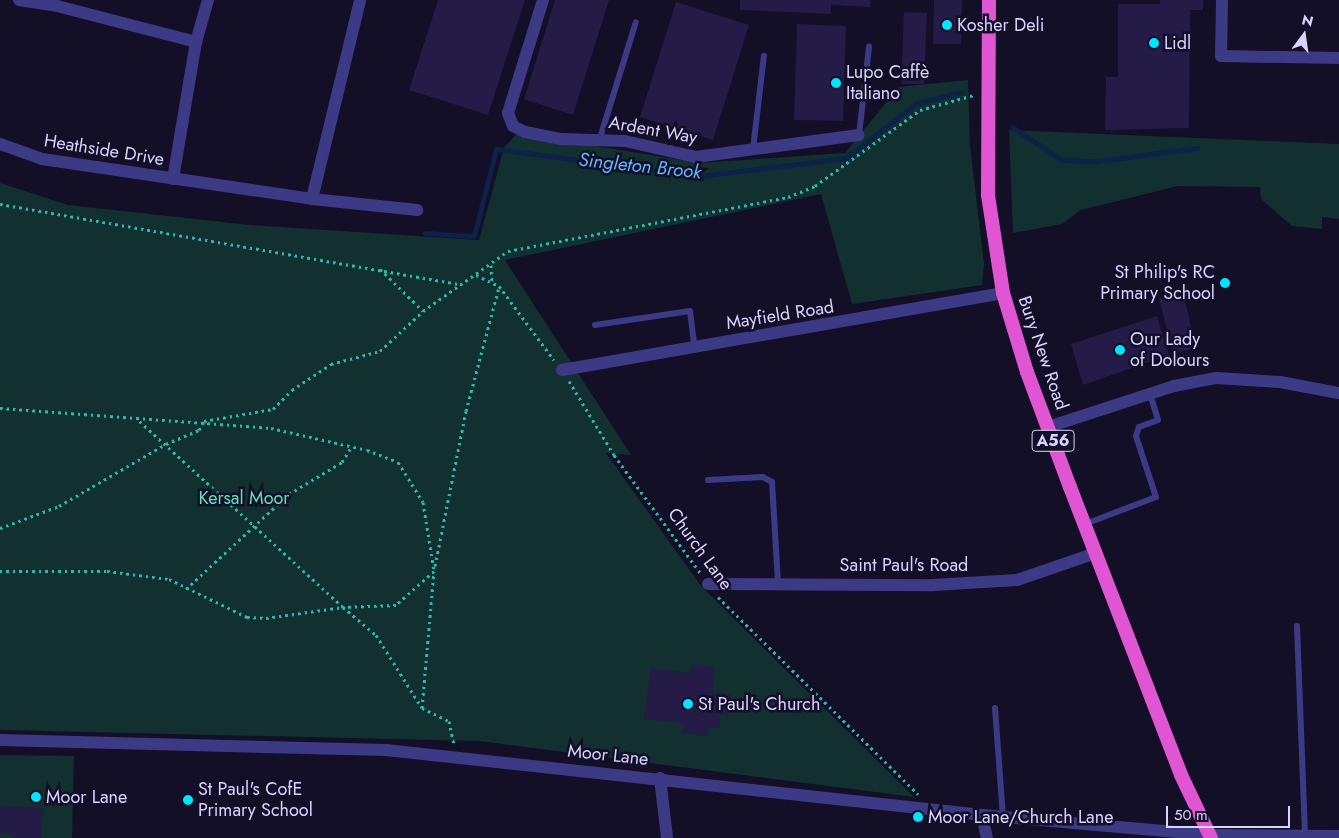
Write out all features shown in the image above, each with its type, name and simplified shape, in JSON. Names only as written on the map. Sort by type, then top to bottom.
[{"type":"highway","name":"Bury New Road","points":[[989,0],[988,195],[1003,292],[1048,426],[1096,553],[1181,775],[1210,836]]},
{"type":"street","points":[[19,0],[58,3],[196,42]]},
{"type":"street","name":"Heathside Drive","points":[[0,144],[42,159],[173,179],[196,42],[208,0]]},
{"type":"street","points":[[312,199],[360,0]]},
{"type":"street","name":"Ardent Way","points":[[543,0],[509,121],[530,134],[561,139],[600,138],[696,157],[859,135]]},
{"type":"street","points":[[1222,0],[1221,56],[1339,58]]},
{"type":"street","points":[[173,179],[312,199],[417,210]]},
{"type":"street","name":"Mayfield Road","points":[[562,370],[1003,292]]},
{"type":"street","points":[[1048,426],[1150,393],[1224,378],[1319,387],[1339,393]]},
{"type":"street","name":"Saint Paul's Road","points":[[708,584],[778,582],[933,584],[1017,580],[1096,553]]},
{"type":"street","name":"Moor Lane","points":[[0,740],[376,750],[660,778],[938,811],[1210,836],[1339,836]]},
{"type":"street","points":[[660,778],[667,838]]},
{"type":"street","points":[[982,815],[987,838]]},
{"type":"lane","points":[[600,138],[636,22]]},
{"type":"lane","points":[[859,135],[869,48]]},
{"type":"lane","points":[[753,149],[764,56]]},
{"type":"lane","points":[[596,325],[690,311],[694,346]]},
{"type":"lane","points":[[1085,524],[1156,497],[1136,436],[1139,427],[1158,420],[1150,393]]},
{"type":"lane","points":[[708,480],[763,477],[772,482],[778,582]]},
{"type":"lane","points":[[1297,626],[1305,836]]},
{"type":"lane","points":[[995,708],[1003,816]]},
{"type":"path","points":[[0,528],[59,506],[166,444],[198,430],[204,421],[273,409],[292,390],[332,364],[380,351],[423,311],[457,284],[476,275],[508,251],[788,197],[815,186],[920,110],[962,98]]},
{"type":"path","points":[[0,204],[379,268],[457,284]]},
{"type":"path","points":[[491,265],[492,283]]},
{"type":"path","points":[[379,268],[423,311]]},
{"type":"path","name":"Church Lane","points":[[476,275],[499,286],[562,370],[614,455],[727,611],[938,811]]},
{"type":"path","points":[[422,708],[434,571],[466,412],[499,286]]},
{"type":"path","points":[[0,408],[137,420],[204,421],[271,428],[352,446],[398,462],[423,502],[434,571]]},
{"type":"path","points":[[137,420],[166,444],[376,635],[422,708],[449,721],[458,757]]},
{"type":"path","points":[[186,589],[256,527],[289,494],[342,462],[352,446]]},
{"type":"path","points":[[0,572],[107,571],[169,579],[186,589],[247,617],[266,618],[343,607],[396,605],[434,571]]},
{"type":"green space","name":"Kersal Moor","points":[[968,80],[970,145],[984,264],[982,285],[852,304],[821,194],[505,260],[631,455],[606,453],[701,586],[914,797],[479,741],[0,730],[0,183],[68,205],[250,225],[479,240],[504,148],[517,133],[699,163],[845,153],[899,87]]},
{"type":"green space","points":[[1009,130],[1339,144],[1339,219],[1322,217],[1322,229],[1292,226],[1261,199],[1260,187],[1178,186],[1081,210],[1062,224],[1013,233]]},
{"type":"green space","name":"Moor Lane","points":[[0,755],[74,756],[72,838],[0,838]]},
{"type":"building","points":[[438,0],[525,0],[488,115],[409,90]]},
{"type":"building","points":[[555,0],[609,0],[573,115],[524,99]]},
{"type":"building","points":[[740,0],[871,0],[870,7],[831,5],[831,14],[740,10]]},
{"type":"building","name":"Kosher Deli","points":[[934,0],[962,0],[961,44],[933,44]]},
{"type":"building","name":"Lidl","points":[[1160,0],[1203,0],[1203,10],[1190,10],[1189,128],[1105,130],[1106,77],[1118,77],[1118,4],[1160,4]]},
{"type":"building","points":[[676,2],[749,25],[713,140],[640,117]]},
{"type":"building","points":[[904,12],[927,13],[924,84],[901,84]]},
{"type":"building","points":[[797,24],[846,26],[843,121],[794,120]]},
{"type":"building","points":[[1184,296],[1196,349],[1173,353],[1159,299]]},
{"type":"building","name":"Our Lady of Dolours","points":[[1157,316],[1169,355],[1083,385],[1071,344]]},
{"type":"building","name":"St Paul's Church","points":[[692,665],[715,668],[712,692],[731,694],[728,715],[721,714],[719,728],[708,727],[707,736],[683,733],[684,723],[644,719],[651,668],[691,673]]},
{"type":"building","points":[[0,806],[43,808],[41,838],[14,838],[14,834],[0,833]]},
{"type":"waterway","name":"Singleton Brook","points":[[425,233],[474,236],[496,149],[700,176],[846,158],[917,103],[961,92]]},
{"type":"waterway","name":"Singleton Brook","points":[[1012,127],[1062,160],[1097,161],[1197,148]]},
{"type":"place","name":"Kosher Deli","points":[[947,25]]},
{"type":"place","name":"Lidl","points":[[1154,43]]},
{"type":"place","name":"Lupo Caffè Italiano","points":[[836,83]]},
{"type":"place","name":"St Philip's RC Primary School","points":[[1225,283]]},
{"type":"place","name":"Our Lady of Dolours","points":[[1120,350]]},
{"type":"place","name":"St Paul's Church","points":[[688,704]]},
{"type":"place","name":"Moor Lane","points":[[36,797]]},
{"type":"place","name":"St Paul's CofE Primary School","points":[[188,800]]},
{"type":"place","name":"Moor Lane/Church Lane","points":[[918,817]]}]
